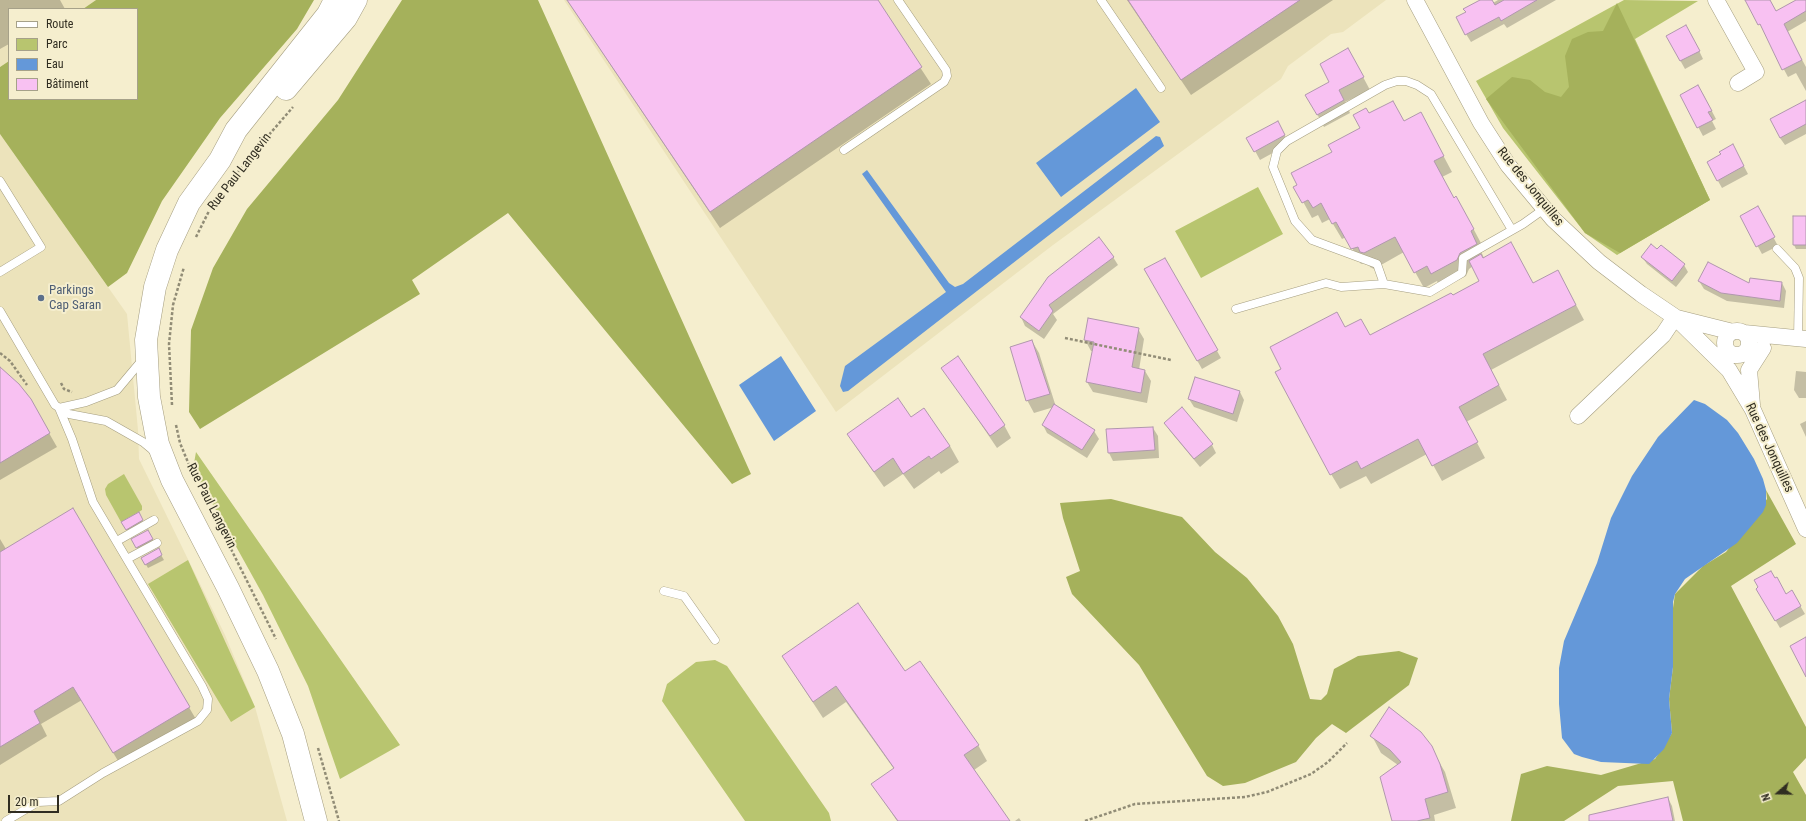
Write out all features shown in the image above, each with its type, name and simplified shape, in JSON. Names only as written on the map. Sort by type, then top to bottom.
[{"type":"main road","name":"Rue Paul Langevin","points":[[316,821],[293,734],[268,671],[228,588],[172,480],[158,444],[149,396],[146,340],[155,287],[167,250],[189,203],[220,160],[236,130],[328,14],[335,0]]},
{"type":"main road","name":"Rue Paul Langevin","points":[[220,160],[248,132],[308,65],[346,18],[356,0]]},
{"type":"street","points":[[1716,0],[1756,72],[1738,83]]},
{"type":"street","name":"Rue des Jonquilles","points":[[1420,2],[1481,123],[1508,164],[1553,219],[1599,262],[1641,294],[1675,317],[1729,370],[1753,410],[1806,529]]},
{"type":"street","points":[[1578,416],[1663,335],[1675,317]]},
{"type":"street","name":"Rue des Jonquilles","points":[[1675,317],[1738,333],[1797,339]]},
{"type":"street","points":[[1753,410],[1749,370],[1752,349],[1749,342],[1738,333],[1730,334],[1726,341],[1728,350],[1734,355],[1742,354],[1752,349],[1797,339]]},
{"type":"street","name":"Rue des Jonquilles","points":[[1702,342],[1728,350],[1729,370]]},
{"type":"lane","points":[[844,150],[944,82],[947,76],[946,70],[898,0]]},
{"type":"lane","points":[[1101,0],[1161,88]]},
{"type":"lane","points":[[1384,284],[1377,264],[1312,240],[1295,221],[1273,167],[1277,151],[1287,141],[1385,85],[1397,81],[1417,84],[1431,94],[1512,230]]},
{"type":"lane","points":[[0,181],[41,247],[0,272]]},
{"type":"lane","points":[[1236,308],[1326,283],[1341,288],[1384,284],[1430,292],[1462,273],[1463,258],[1512,230],[1544,208]]},
{"type":"lane","points":[[1777,249],[1795,268],[1799,278],[1797,339]]},
{"type":"lane","points":[[0,311],[51,401],[69,414],[106,421],[143,442],[164,460]]},
{"type":"lane","points":[[59,408],[86,402],[117,390],[146,356]]},
{"type":"lane","points":[[6,821],[38,802],[59,801],[103,773],[198,721],[207,710],[208,699],[202,686],[93,502],[72,439],[59,408]]},
{"type":"lane","points":[[116,541],[154,520]]},
{"type":"lane","points":[[127,559],[157,543]]},
{"type":"lane","points":[[664,591],[684,596],[715,640]]},
{"type":"path","name":"Rue Paul Langevin","points":[[222,194],[248,159],[295,105]]},
{"type":"path","name":"Rue Paul Langevin","points":[[196,239],[213,205]]},
{"type":"path","points":[[172,408],[169,344],[173,305],[186,260]]},
{"type":"path","points":[[1065,338],[1171,360]]},
{"type":"path","points":[[0,353],[10,361],[29,387]]},
{"type":"path","name":"Rue Paul Langevin","points":[[175,421],[180,443],[197,484]]},
{"type":"path","name":"Rue Paul Langevin","points":[[230,545],[278,643]]},
{"type":"path","points":[[1085,821],[1135,804],[1244,797],[1267,792],[1311,774],[1328,762],[1347,743]]},
{"type":"path","points":[[318,746],[338,821]]},
{"type":"shaded area","points":[[0,0],[96,0],[84,8],[8,8],[8,62],[0,67]]},
{"type":"shaded area","points":[[564,0],[1386,0],[1343,32],[1331,34],[1288,66],[1281,79],[1053,245],[836,412]]},
{"type":"shaded area","points":[[0,134],[127,314],[138,430],[139,459],[225,635],[255,707],[287,821],[0,821]]},
{"type":"green space","points":[[96,0],[314,0],[297,29],[220,118],[162,201],[127,273],[108,287],[0,134],[0,67],[8,62],[8,100],[138,100],[138,8],[84,8]]},
{"type":"green space","points":[[402,0],[538,0],[751,474],[732,484],[508,213],[412,280],[420,294],[200,429],[189,412],[191,330],[213,268],[247,209],[338,100]]},
{"type":"green space","points":[[1624,0],[1698,1],[1635,39],[1710,200],[1617,255],[1585,233],[1503,128],[1476,81]]},
{"type":"green space","points":[[1617,3],[1710,200],[1620,253],[1585,233],[1486,99],[1512,77],[1530,80],[1545,92],[1561,97],[1569,87],[1565,56],[1572,39],[1588,32],[1603,31]]},
{"type":"green space","points":[[1258,187],[1283,234],[1201,278],[1175,231]]},
{"type":"green space","points":[[196,452],[400,745],[340,779],[308,686],[263,595],[193,469]]},
{"type":"green space","points":[[124,474],[142,506],[142,510],[121,522],[106,495],[105,489],[108,484]]},
{"type":"green space","points":[[1766,490],[1796,544],[1731,586],[1806,727],[1806,758],[1793,772],[1806,795],[1806,821],[1683,821],[1673,781],[1618,786],[1564,821],[1511,821],[1521,774],[1547,766],[1601,775],[1655,759],[1672,733],[1669,699],[1673,667],[1672,615],[1675,594],[1703,566],[1726,552],[1767,499]]},
{"type":"green space","points":[[1111,499],[1182,517],[1215,552],[1247,578],[1278,616],[1293,644],[1310,699],[1321,700],[1327,694],[1334,669],[1358,656],[1399,651],[1418,658],[1409,685],[1346,733],[1332,724],[1316,738],[1296,762],[1245,783],[1223,786],[1207,776],[1139,665],[1072,594],[1066,577],[1080,571],[1063,518],[1060,503]]},
{"type":"green space","points":[[188,560],[255,707],[231,722],[148,584]]},
{"type":"green space","points":[[715,660],[727,666],[829,813],[831,821],[745,821],[662,701],[667,684],[696,662]]},
{"type":"water","points":[[1136,88],[1160,122],[1061,197],[1036,163]]},
{"type":"water","points":[[1156,136],[1160,137],[1164,146],[848,391],[843,392],[840,386],[845,366],[946,292],[862,174],[867,170],[949,283],[955,287],[963,284]]},
{"type":"water","points":[[781,356],[816,411],[774,441],[739,385]]},
{"type":"water","points":[[1694,400],[1705,404],[1727,420],[1738,433],[1754,459],[1763,479],[1766,490],[1766,505],[1763,512],[1737,543],[1685,579],[1675,594],[1673,602],[1673,667],[1669,699],[1672,733],[1664,749],[1649,764],[1601,762],[1582,757],[1574,754],[1562,738],[1559,704],[1559,668],[1564,641],[1597,563],[1611,518],[1632,476],[1658,437]]},
{"type":"building","points":[[567,0],[878,0],[922,67],[710,212]]},
{"type":"building","points":[[1128,0],[1300,0],[1181,80]]},
{"type":"building","points":[[1480,0],[1492,0],[1495,5],[1504,0],[1537,0],[1501,21],[1499,17],[1465,35],[1456,17],[1466,12],[1463,9]]},
{"type":"building","points":[[1745,0],[1770,0],[1776,11],[1796,0],[1806,0],[1806,11],[1784,24],[1802,60],[1782,70],[1760,24],[1758,25]]},
{"type":"building","points":[[1686,25],[1700,51],[1680,61],[1666,36]]},
{"type":"building","points":[[1348,48],[1364,77],[1339,90],[1344,100],[1317,115],[1305,95],[1329,82],[1320,64]]},
{"type":"building","points":[[1698,85],[1712,111],[1708,112],[1713,120],[1697,128],[1680,95]]},
{"type":"building","points":[[1806,100],[1806,124],[1780,138],[1770,119]]},
{"type":"building","points":[[1393,101],[1404,121],[1421,112],[1444,156],[1434,161],[1454,198],[1456,196],[1474,229],[1471,231],[1477,244],[1460,253],[1457,260],[1431,274],[1427,266],[1414,273],[1395,237],[1364,253],[1360,252],[1358,247],[1351,249],[1336,222],[1332,224],[1321,203],[1313,208],[1308,200],[1302,203],[1293,187],[1297,185],[1291,173],[1332,152],[1328,145],[1360,128],[1353,115],[1366,108],[1369,113]]},
{"type":"building","points":[[1278,121],[1285,135],[1254,152],[1246,138]]},
{"type":"building","points":[[1733,144],[1744,166],[1717,181],[1707,162],[1721,154],[1719,152]]},
{"type":"building","points":[[1758,206],[1775,237],[1756,247],[1740,216]]},
{"type":"building","points":[[1793,216],[1806,216],[1806,245],[1793,245]]},
{"type":"building","points":[[1099,237],[1114,257],[1049,305],[1053,311],[1039,331],[1020,317],[1048,277]]},
{"type":"building","points":[[1511,242],[1533,283],[1558,270],[1576,305],[1483,354],[1499,385],[1459,407],[1478,442],[1432,466],[1418,439],[1361,469],[1357,461],[1330,475],[1275,372],[1281,369],[1270,347],[1337,312],[1345,327],[1361,319],[1370,335],[1451,293],[1453,295],[1479,281],[1469,261],[1481,254],[1483,258]]},
{"type":"building","points":[[1651,244],[1657,249],[1661,245],[1685,264],[1672,281],[1641,257]]},
{"type":"building","points":[[1165,258],[1218,350],[1197,361],[1144,269]]},
{"type":"building","points":[[1708,262],[1749,283],[1750,278],[1782,282],[1780,301],[1721,293],[1698,281]]},
{"type":"building","points":[[1088,318],[1139,328],[1132,367],[1145,370],[1141,393],[1086,382],[1094,342],[1084,340]]},
{"type":"building","points":[[1032,340],[1050,394],[1026,401],[1010,347]]},
{"type":"building","points":[[958,356],[1005,425],[990,436],[941,368]]},
{"type":"building","points":[[0,367],[19,384],[31,399],[50,433],[0,463]]},
{"type":"building","points":[[1195,377],[1240,391],[1233,414],[1188,399]]},
{"type":"building","points":[[898,398],[911,417],[924,408],[950,446],[931,459],[929,456],[903,474],[893,458],[874,472],[847,434]]},
{"type":"building","points":[[1054,404],[1095,430],[1082,450],[1042,425]]},
{"type":"building","points":[[1182,407],[1213,444],[1194,459],[1164,423]]},
{"type":"building","points":[[1153,427],[1155,450],[1108,453],[1106,429]]},
{"type":"building","points":[[73,508],[190,707],[113,753],[73,687],[34,711],[40,723],[0,747],[0,552]]},
{"type":"building","points":[[139,512],[143,520],[126,530],[121,522]]},
{"type":"building","points":[[148,530],[153,539],[136,548],[131,539]]},
{"type":"building","points":[[159,548],[162,555],[145,565],[141,558]]},
{"type":"building","points":[[1771,571],[1775,578],[1777,577],[1786,594],[1792,590],[1801,606],[1775,621],[1756,589],[1758,587],[1754,580]]},
{"type":"building","points":[[858,603],[905,671],[920,661],[979,745],[964,755],[1010,821],[898,821],[871,784],[894,768],[836,686],[813,702],[782,656]]},
{"type":"building","points":[[1806,637],[1806,677],[1790,646]]},
{"type":"building","points":[[1389,707],[1421,732],[1432,746],[1440,764],[1448,792],[1425,799],[1430,818],[1417,821],[1392,821],[1380,777],[1401,762],[1390,750],[1370,736]]},
{"type":"building","points":[[1668,797],[1673,821],[1589,821],[1589,815]]},
{"type":"place","name":"Parkings Cap Saran","points":[[41,298]]}]
